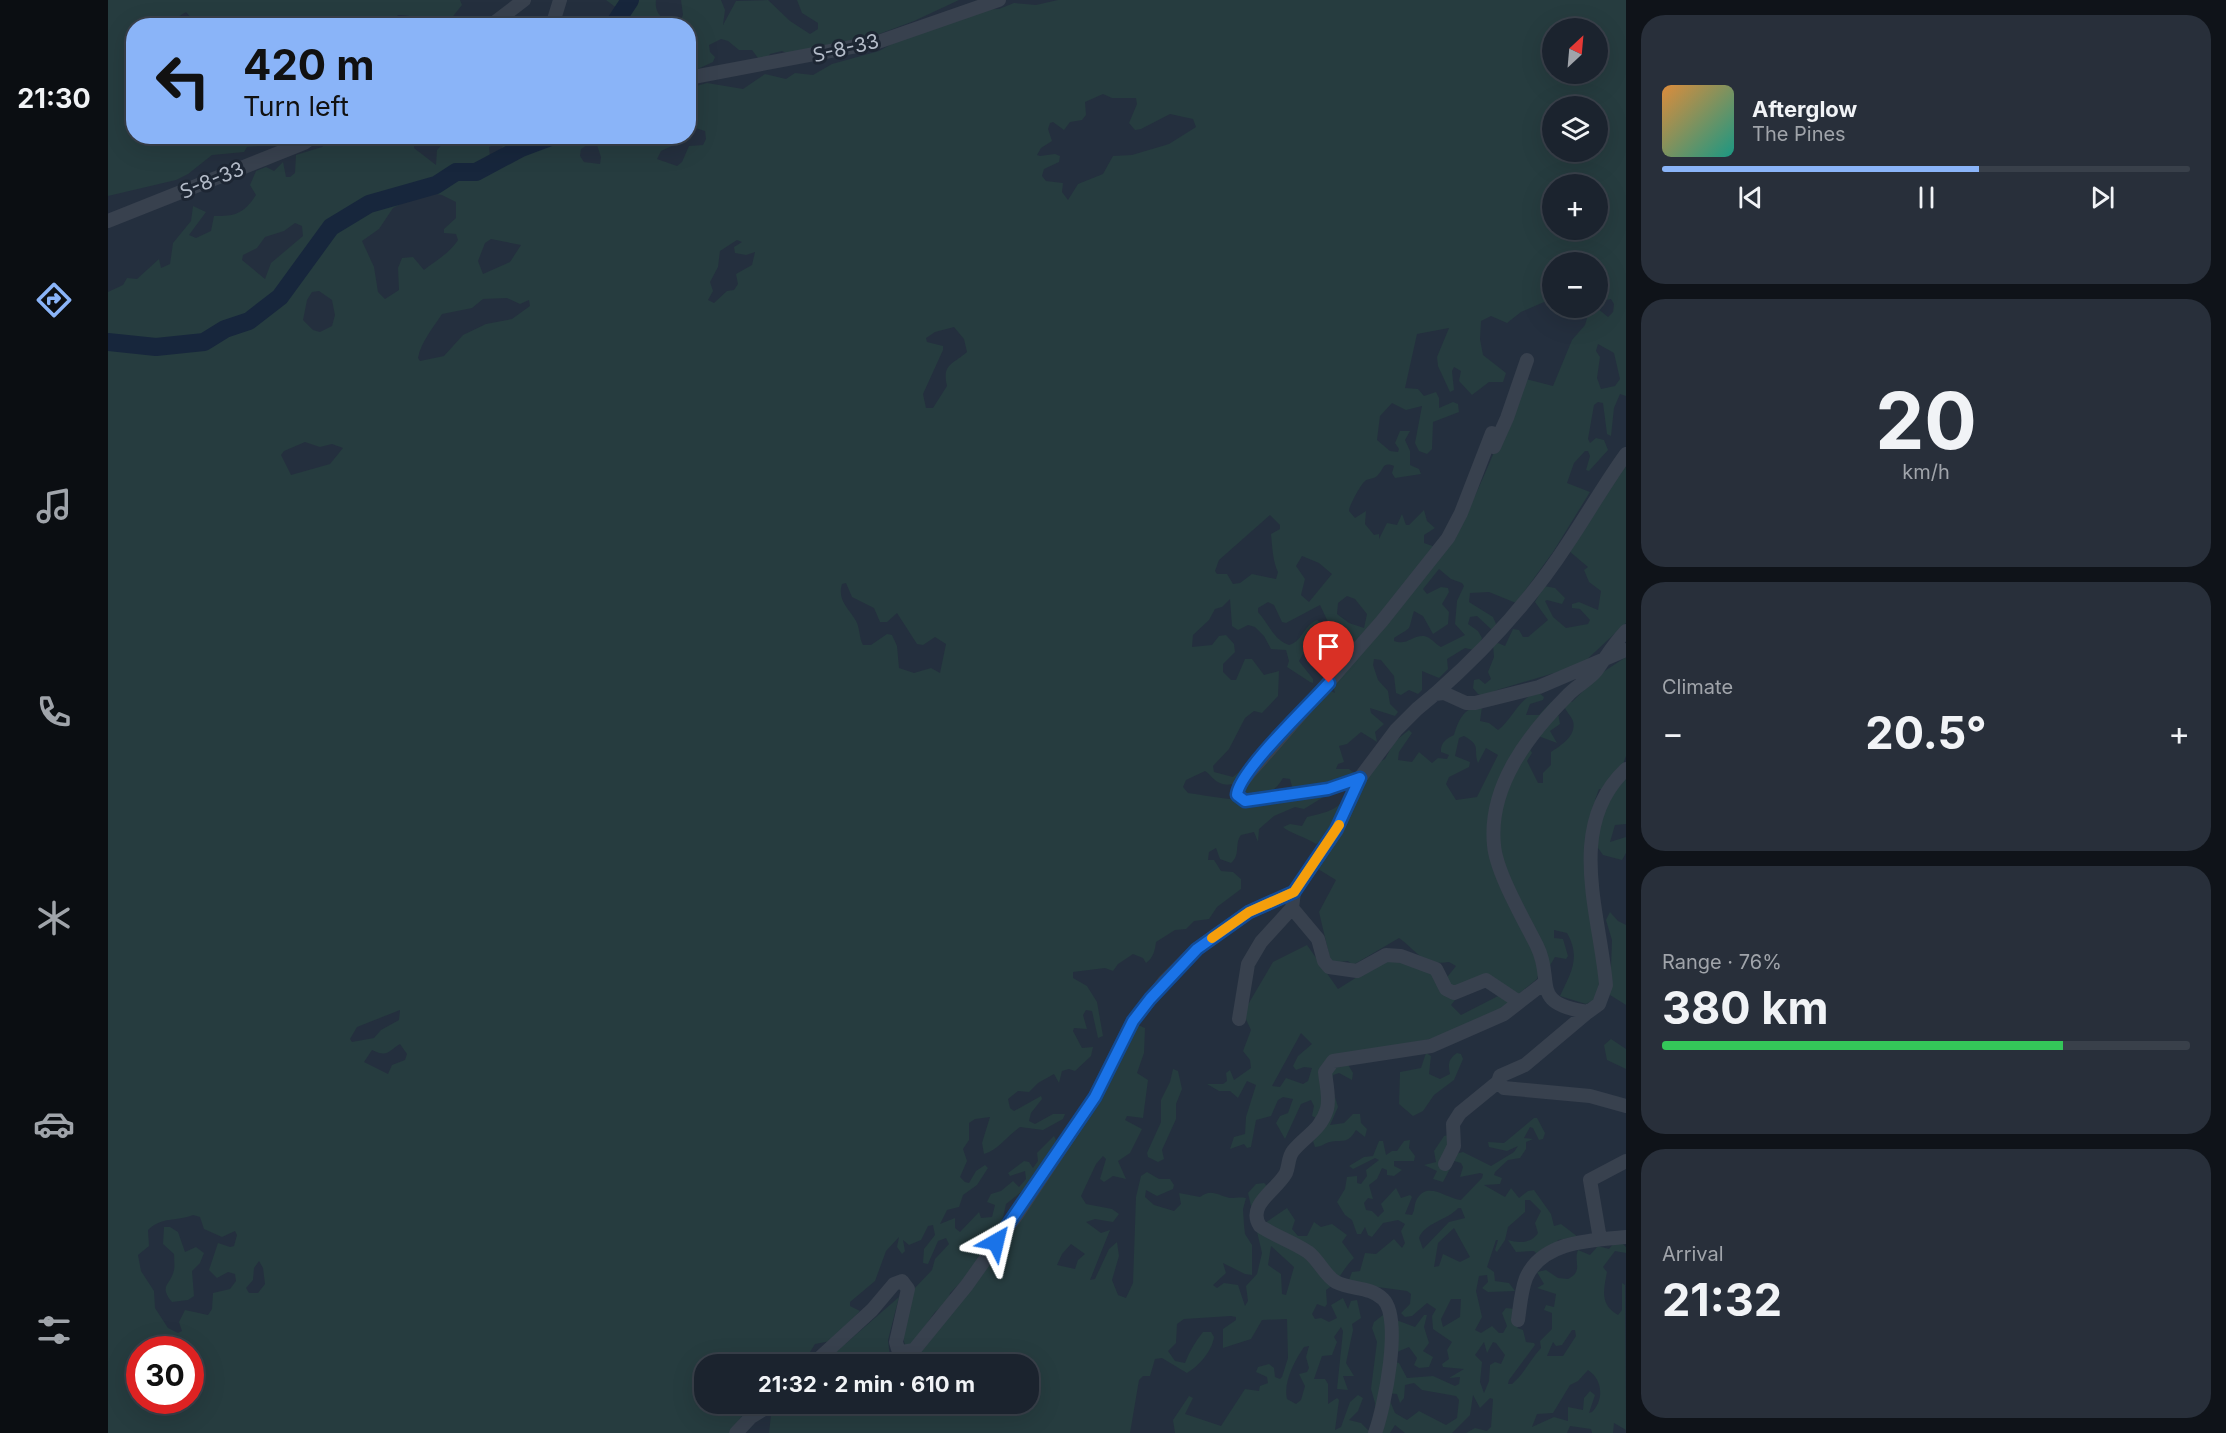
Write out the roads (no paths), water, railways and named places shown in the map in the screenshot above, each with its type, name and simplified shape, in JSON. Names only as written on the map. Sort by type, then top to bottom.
[{"type":"street","points":[[500,18],[524,0]]},
{"type":"street","points":[[554,18],[560,0]]},
{"type":"street","name":"Տ-8-33","points":[[696,76],[878,42],[999,0]]},
{"type":"street","name":"Տ-8-33","points":[[108,221],[304,144]]},
{"type":"street","points":[[1478,472],[1507,418],[1527,360]]},
{"type":"street","points":[[1360,778],[1328,789],[1245,801],[1237,795],[1239,786],[1249,772],[1342,668],[1434,556],[1461,513],[1492,433]]},
{"type":"street","points":[[1239,1019],[1248,964],[1261,942],[1292,908],[1294,892],[1336,830],[1360,778],[1396,730],[1488,646],[1518,611],[1568,544],[1599,492],[1626,454]]},
{"type":"street","points":[[1588,1012],[1567,1008],[1552,999],[1544,983],[1543,962],[1522,920],[1494,846],[1499,801],[1509,770],[1539,724],[1595,672],[1610,648],[1626,631]]},
{"type":"street","points":[[1435,694],[1444,693],[1466,703],[1490,701],[1539,687],[1626,650]]},
{"type":"street","points":[[1445,1164],[1454,1146],[1453,1124],[1460,1113],[1498,1082],[1500,1076],[1525,1065],[1599,1004],[1606,985],[1589,859],[1592,833],[1604,796],[1626,769]]},
{"type":"street","points":[[824,1354],[872,1310],[894,1284],[902,1281],[908,1289],[896,1342],[898,1349],[902,1352],[914,1350],[967,1285],[1095,1097],[1133,1021],[1178,967],[1197,949],[1249,912],[1294,892]]},
{"type":"street","points":[[1292,908],[1318,939],[1321,955],[1329,967],[1357,971],[1386,956],[1401,956],[1436,969],[1446,989],[1454,993],[1488,980],[1519,1002]]},
{"type":"street","points":[[1375,1433],[1382,1413],[1392,1351],[1393,1322],[1384,1300],[1365,1288],[1336,1282],[1310,1254],[1260,1226],[1256,1220],[1256,1210],[1286,1173],[1292,1152],[1313,1134],[1322,1121],[1328,1107],[1325,1072],[1333,1061],[1431,1046],[1485,1024],[1544,983]]},
{"type":"street","points":[[1498,1082],[1504,1088],[1590,1096],[1626,1106]]},
{"type":"street","points":[[1600,1239],[1590,1180],[1626,1161]]},
{"type":"street","points":[[1518,1320],[1526,1278],[1539,1259],[1558,1248],[1600,1239],[1626,1237]]},
{"type":"street","points":[[736,1433],[757,1414]]},
{"type":"waterway","points":[[618,18],[630,0]]},
{"type":"waterway","points":[[108,342],[156,347],[204,342],[225,329],[249,321],[280,297],[331,227],[369,204],[436,185],[456,172],[476,172],[532,144]]}]
